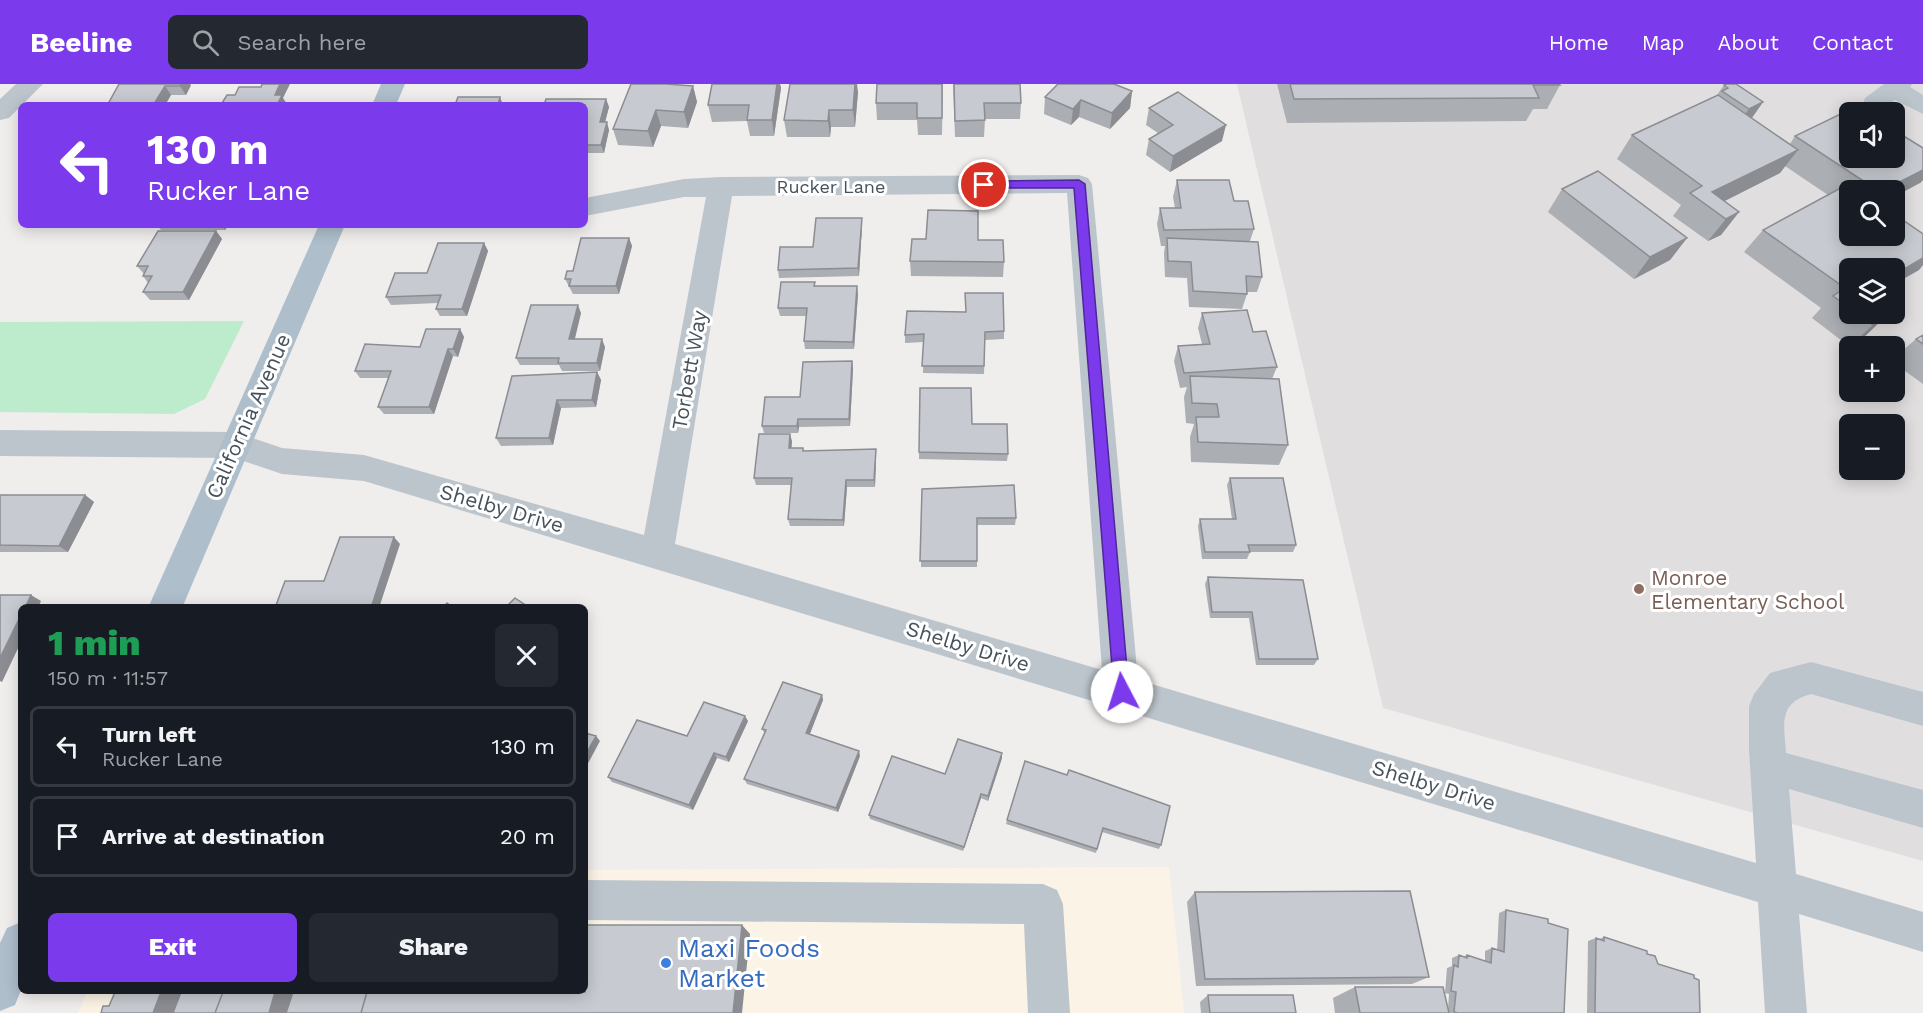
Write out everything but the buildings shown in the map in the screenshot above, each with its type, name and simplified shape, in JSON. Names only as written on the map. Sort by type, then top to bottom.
[{"type":"main road","points":[[385,102],[393,84]]},
{"type":"main road","name":"California Avenue","points":[[167,604],[331,228]]},
{"type":"main road","points":[[0,990],[18,949]]},
{"type":"street","points":[[0,112],[31,84]]},
{"type":"street","points":[[1877,102],[1897,86],[1923,106]]},
{"type":"street","name":"Rucker Lane","points":[[588,206],[684,188],[721,186],[1079,184],[1122,692]]},
{"type":"street","name":"Torbett Way","points":[[657,553],[721,186]]},
{"type":"street","name":"Shelby Drive","points":[[0,443],[235,445],[282,461],[364,468],[657,553],[1923,932]]},
{"type":"street","points":[[1786,1013],[1767,706],[1783,685],[1811,678],[1923,708]]},
{"type":"street","points":[[1769,766],[1923,809]]},
{"type":"street","points":[[588,900],[1043,904],[1049,1013]]},
{"type":"shaded area","name":"Monroe Elementary School","points":[[1237,84],[1923,84],[1923,861],[1383,708]]},
{"type":"shaded area","points":[[1169,867],[1184,1013],[78,1013],[86,994],[588,994],[588,870]]},
{"type":"green space","points":[[244,321],[205,399],[174,414],[0,412],[0,322]]},
{"type":"place","name":"Monroe Elementary School","points":[[1639,589]]},
{"type":"place","name":"Maxi Foods Market","points":[[666,963]]},
{"type":"route","points":[[984,185],[1079,184],[1122,692]]}]
